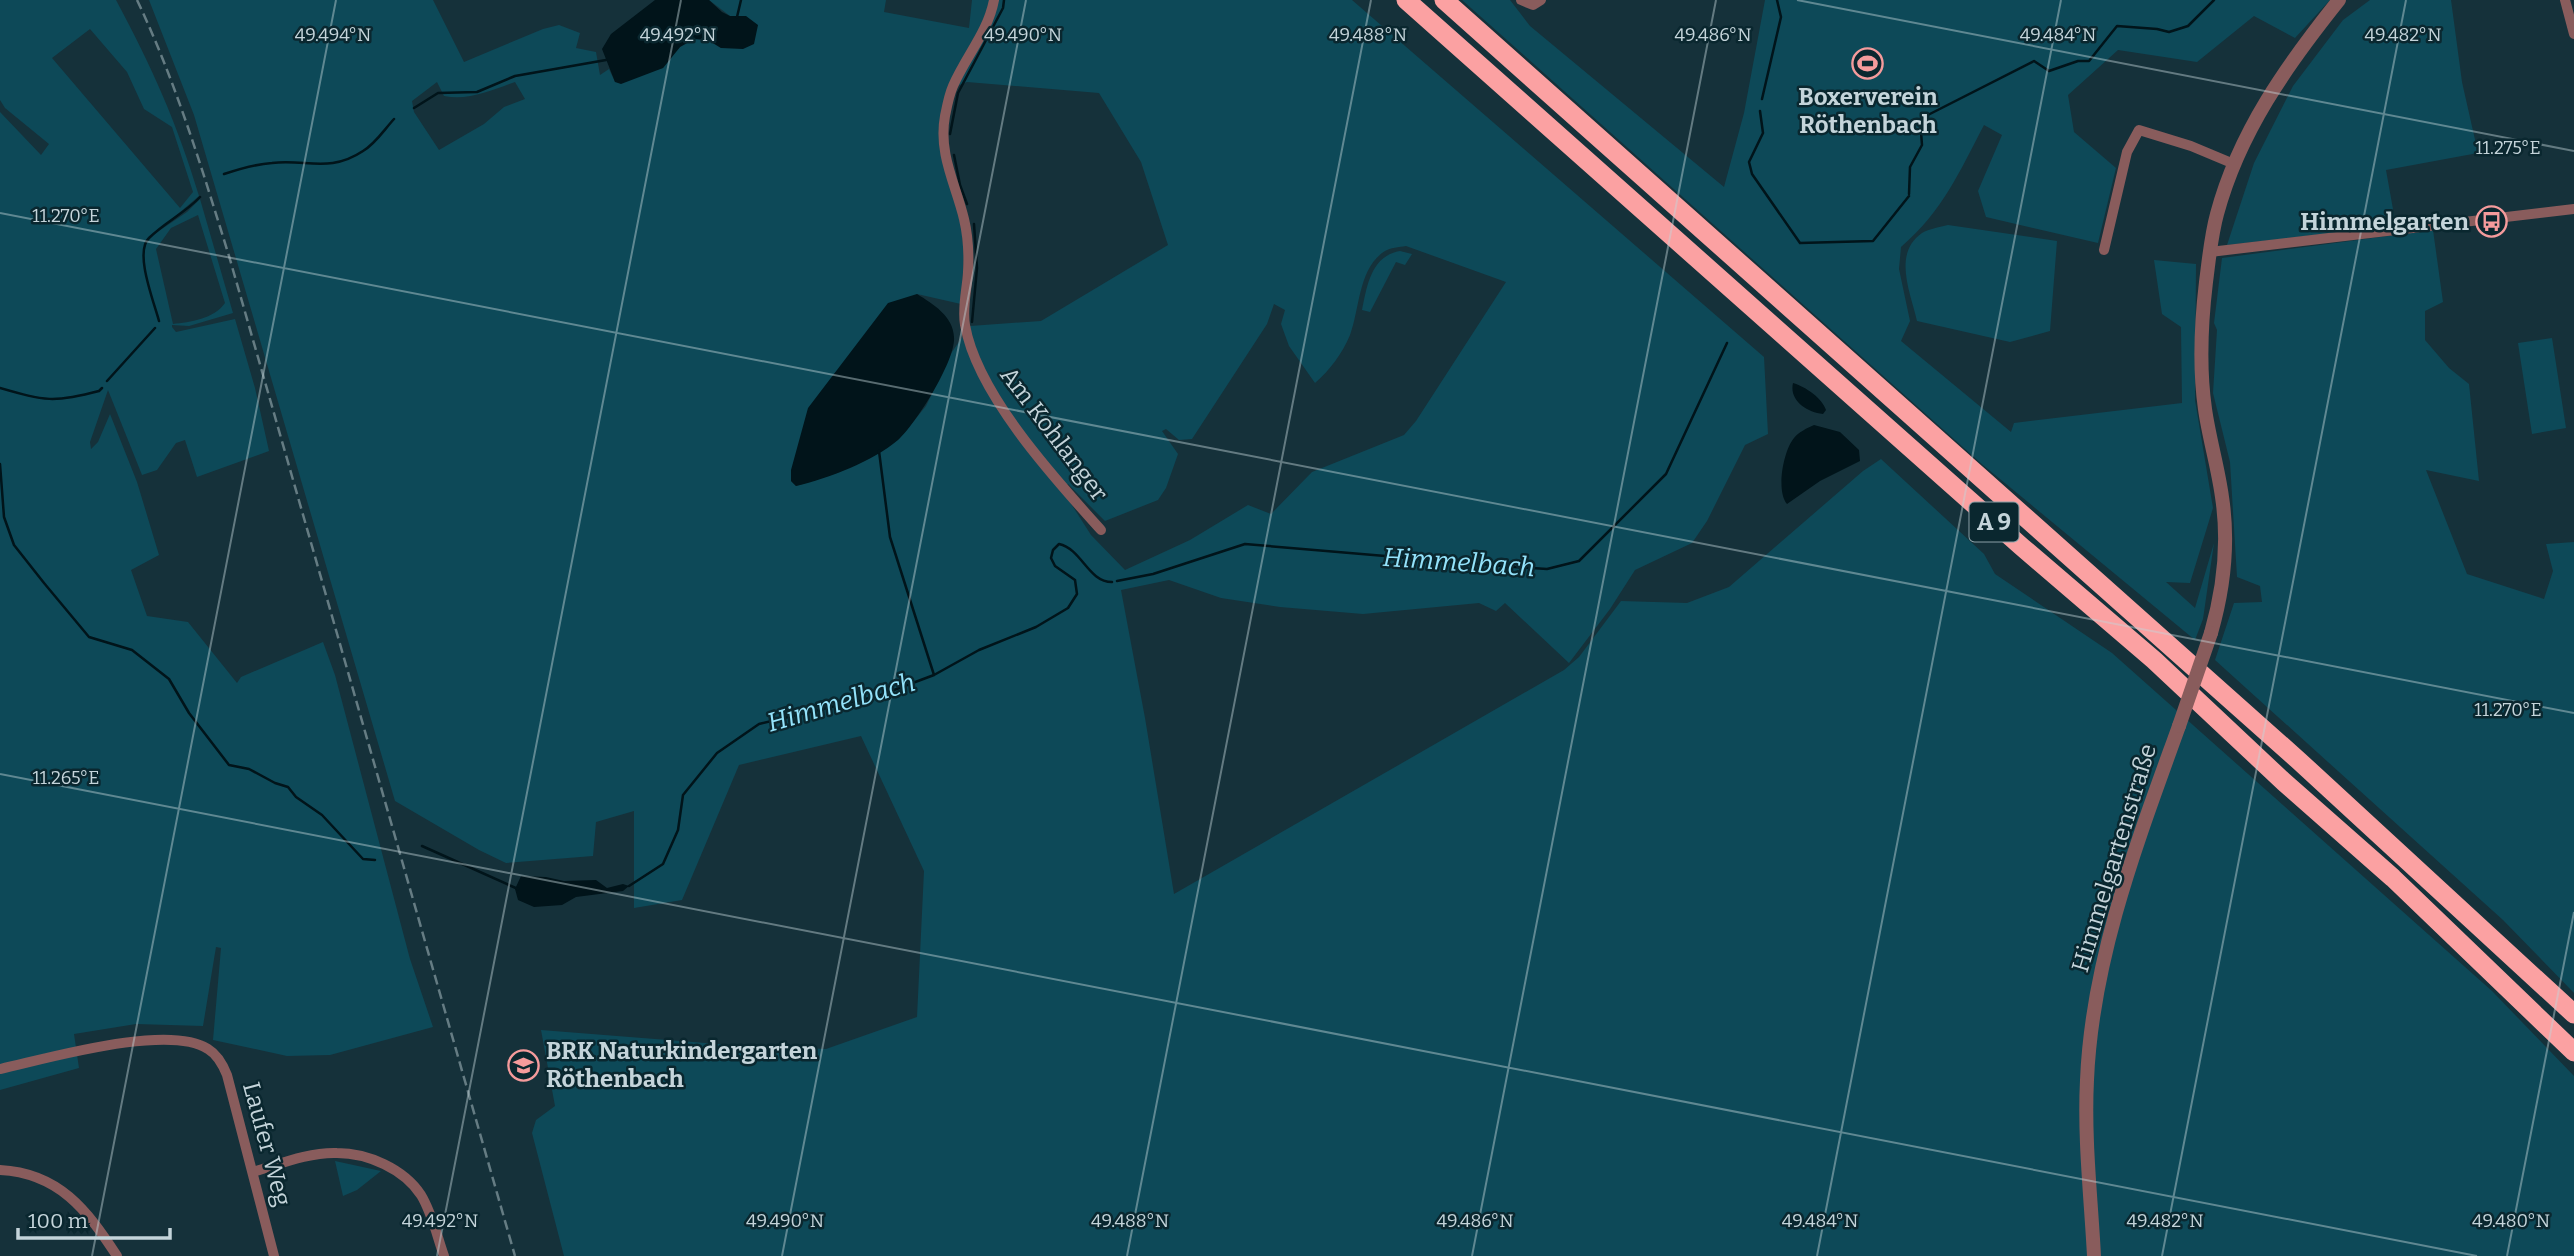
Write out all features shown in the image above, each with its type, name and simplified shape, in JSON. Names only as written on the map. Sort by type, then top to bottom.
[{"type":"highway","name":"A 9","points":[[1406,0],[2022,547],[2154,660],[2284,782],[2393,878],[2574,1052]]},
{"type":"highway","name":"A 9","points":[[1444,0],[2288,751],[2574,1014]]},
{"type":"street","name":"Am Kohlanger","points":[[994,0],[992,12],[978,42],[952,87],[944,120],[947,167],[964,219],[967,242],[964,322],[970,346],[986,381],[1055,478],[1101,530]]},
{"type":"street","points":[[1521,0],[1533,5],[1541,0]]},
{"type":"street","name":"Himmelgartenstraße","points":[[2094,1256],[2087,1157],[2087,1094],[2094,1018],[2103,963],[2115,918],[2211,633],[2222,588],[2225,552],[2223,498],[2205,408],[2201,355],[2202,314],[2216,216],[2234,164],[2267,98],[2304,44],[2339,0]]},
{"type":"street","points":[[2565,0],[2574,34]]},
{"type":"street","points":[[2104,250],[2127,152],[2139,130],[2191,146],[2234,164]]},
{"type":"street","points":[[2210,252],[2574,208]]},
{"type":"street","name":"Laufer Weg","points":[[0,1069],[135,1041],[179,1040],[209,1049],[223,1063],[227,1075],[274,1256]]},
{"type":"street","points":[[253,1172],[299,1158],[337,1153],[367,1158],[387,1165],[404,1177],[420,1194],[429,1211],[444,1256]]},
{"type":"street","points":[[0,1170],[22,1172],[54,1185],[69,1195],[85,1210],[117,1256]]},
{"type":"shaded area","points":[[0,0],[116,0],[163,96],[199,196],[153,235],[187,212],[200,199],[233,313],[189,326],[172,327],[176,332],[235,319],[255,388],[269,451],[197,477],[185,440],[176,443],[157,470],[142,475],[108,390],[90,442],[91,449],[98,442],[110,414],[137,482],[159,555],[131,570],[147,616],[188,622],[237,683],[241,677],[323,642],[335,675],[410,959],[433,1027],[330,1055],[287,1056],[213,1040],[221,948],[216,947],[203,1026],[136,1024],[74,1034],[79,1068],[0,1090],[0,112],[41,155],[49,144],[5,108],[0,100]],"holes":[[[90,29],[127,72],[144,109],[172,127],[193,192],[180,208],[52,58]],[[198,215],[225,303],[208,316],[173,324],[156,249],[171,228]]]},
{"type":"shaded area","points":[[149,0],[433,0],[464,62],[559,25],[580,33],[576,48],[596,52],[600,75],[609,69],[615,82],[663,68],[680,47],[694,39],[708,40],[721,48],[746,16],[730,16],[709,0],[886,0],[884,12],[969,28],[972,0],[1352,0],[1764,357],[1768,434],[1745,445],[1707,521],[1692,543],[1635,570],[1610,609],[1569,663],[1505,603],[1496,611],[1479,603],[1363,614],[1280,607],[1221,598],[1169,580],[1121,590],[1174,894],[1564,670],[1579,657],[1621,601],[1687,603],[1729,587],[1863,471],[1881,459],[1984,554],[1995,574],[2112,653],[2492,991],[2574,1076],[2574,1256],[564,1256],[532,1133],[536,1120],[555,1106],[541,1030],[731,1045],[826,1049],[917,1017],[924,871],[861,736],[739,765],[682,900],[634,908],[634,811],[596,822],[593,856],[506,863],[395,801],[194,115]],"holes":[[[437,82],[444,96],[453,97],[480,94],[515,82],[525,99],[504,107],[484,124],[439,150],[414,112],[412,101]],[[967,82],[1099,93],[1141,162],[1168,245],[1041,321],[970,326],[952,352],[926,406],[899,439],[840,472],[796,486],[791,481],[917,294],[961,304],[964,256],[961,219],[941,116],[947,90]],[[1406,246],[1506,282],[1416,421],[1404,435],[1312,472],[1271,514],[1248,505],[1190,540],[1125,570],[1091,535],[1061,488],[1068,484],[1105,521],[1158,500],[1166,488],[1178,454],[1162,431],[1166,429],[1179,440],[1192,439],[1267,324],[1274,304],[1285,310],[1281,324],[1289,346],[1315,383],[1326,373],[1347,342],[1370,268],[1376,258],[1392,248]]]},
{"type":"shaded area","points":[[655,0],[709,0],[730,16],[746,16],[758,25],[754,44],[743,49],[721,48],[708,40],[694,39],[680,47],[663,68],[621,84],[615,82],[602,49],[611,34]]},
{"type":"shaded area","points":[[1462,0],[1510,0],[1530,26],[1724,187],[1744,113],[1765,0],[2330,0],[2295,38],[2254,16],[2197,62],[2118,50],[2068,95],[2074,132],[2116,168],[2098,243],[1986,217],[1978,191],[2002,135],[1984,125],[1939,205],[1901,247],[1899,269],[1910,321],[1901,341],[2011,432],[2014,423],[2182,403],[2181,327],[2162,314],[2154,260],[2196,264],[2195,400],[2213,508],[2190,583],[2166,582],[2195,608],[2214,543],[2203,619],[2195,640],[1983,465]]},
{"type":"shaded area","points":[[2370,0],[2451,0],[2462,82],[2478,153],[2386,170],[2396,226],[2227,245],[2254,163],[2293,86],[2343,20]]},
{"type":"shaded area","points":[[1948,225],[2057,241],[2050,331],[2010,342],[1917,321],[1906,274],[1908,252],[1922,233]]},
{"type":"shaded area","points":[[2433,230],[2443,302],[2425,311],[2425,340],[2449,368],[2469,384],[2479,481],[2426,470],[2467,574],[2544,599],[2553,571],[2546,544],[2574,542],[2574,993],[2503,920],[2215,660],[2234,603],[2262,602],[2260,586],[2237,577],[2230,462],[2213,393],[2217,330],[2214,323],[2222,258]]},
{"type":"shaded area","points":[[1400,251],[1412,254],[1405,265],[1396,262],[1370,312],[1362,310],[1372,273],[1383,259]]},
{"type":"shaded area","points":[[917,294],[946,317],[954,337],[949,361],[924,406],[906,432],[888,448],[836,474],[796,486],[791,481],[791,470],[808,408],[888,303]]},
{"type":"shaded area","points":[[2552,338],[2566,428],[2532,434],[2518,343]]},
{"type":"shaded area","points":[[1793,383],[1817,397],[1826,410],[1823,414],[1811,411],[1796,400]]},
{"type":"shaded area","points":[[1814,425],[1840,432],[1859,450],[1860,461],[1820,481],[1787,504],[1781,481],[1787,452],[1796,436]]},
{"type":"shaded area","points":[[521,876],[564,881],[596,880],[607,888],[623,884],[629,886],[623,891],[576,897],[562,905],[534,907],[518,900],[515,889]]},
{"type":"shaded area","points":[[335,1161],[381,1171],[357,1190],[343,1196]]},
{"type":"waterway","points":[[737,17],[741,0]]},
{"type":"waterway","points":[[950,134],[958,93],[1003,8],[1004,0]]},
{"type":"waterway","name":"Himmelbach","points":[[1762,99],[1781,17],[1777,0]]},
{"type":"waterway","name":"Himmelbach","points":[[1909,194],[1910,167],[1922,145],[1920,119],[2034,61],[2049,71],[2078,61],[2089,61],[2117,26],[2169,32],[2188,26],[2214,0]]},
{"type":"waterway","points":[[414,108],[438,93],[477,92],[515,76],[606,60]]},
{"type":"waterway","name":"Himmelbach","points":[[1760,111],[1763,133],[1749,162],[1752,174],[1800,243],[1873,241],[1909,196]]},
{"type":"waterway","points":[[224,174],[247,167],[285,162],[340,162],[367,148],[394,119]]},
{"type":"waterway","points":[[954,155],[967,204]]},
{"type":"waterway","points":[[159,321],[146,278],[145,245],[155,232],[200,197]]},
{"type":"waterway","points":[[972,322],[977,268],[974,224]]},
{"type":"waterway","points":[[107,381],[155,328]]},
{"type":"waterway","name":"Himmelbach","points":[[1117,581],[1153,574],[1245,544],[1547,569],[1579,561],[1666,474],[1727,343]]},
{"type":"waterway","points":[[0,388],[50,399],[84,395],[102,388]]},
{"type":"waterway","points":[[879,451],[890,537],[934,675]]},
{"type":"waterway","name":"Himmelbach","points":[[0,464],[4,517],[14,545],[44,583]]},
{"type":"waterway","name":"Himmelbach","points":[[629,886],[663,864],[678,830],[683,795],[717,753],[759,724],[878,696],[934,675],[979,650],[1036,627],[1068,608],[1077,594],[1075,580],[1055,566],[1051,558],[1053,550],[1059,544],[1074,552],[1097,577],[1112,582]]},
{"type":"waterway","name":"Himmelbach","points":[[44,583],[89,637],[132,650],[169,679],[189,713],[229,765],[249,769],[288,787],[296,797],[322,815],[363,859],[375,860]]},
{"type":"waterway","name":"Himmelbach","points":[[422,846],[518,889]]},
{"type":"railway","points":[[137,0],[176,94],[229,256],[515,1256]]},
{"type":"place","name":"Boxerverein Röthenbach","points":[[1868,63]]},
{"type":"place","name":"Himmelgarten","points":[[2492,222]]},
{"type":"place","name":"BRK Naturkindergarten Röthenbach","points":[[523,1065]]}]
